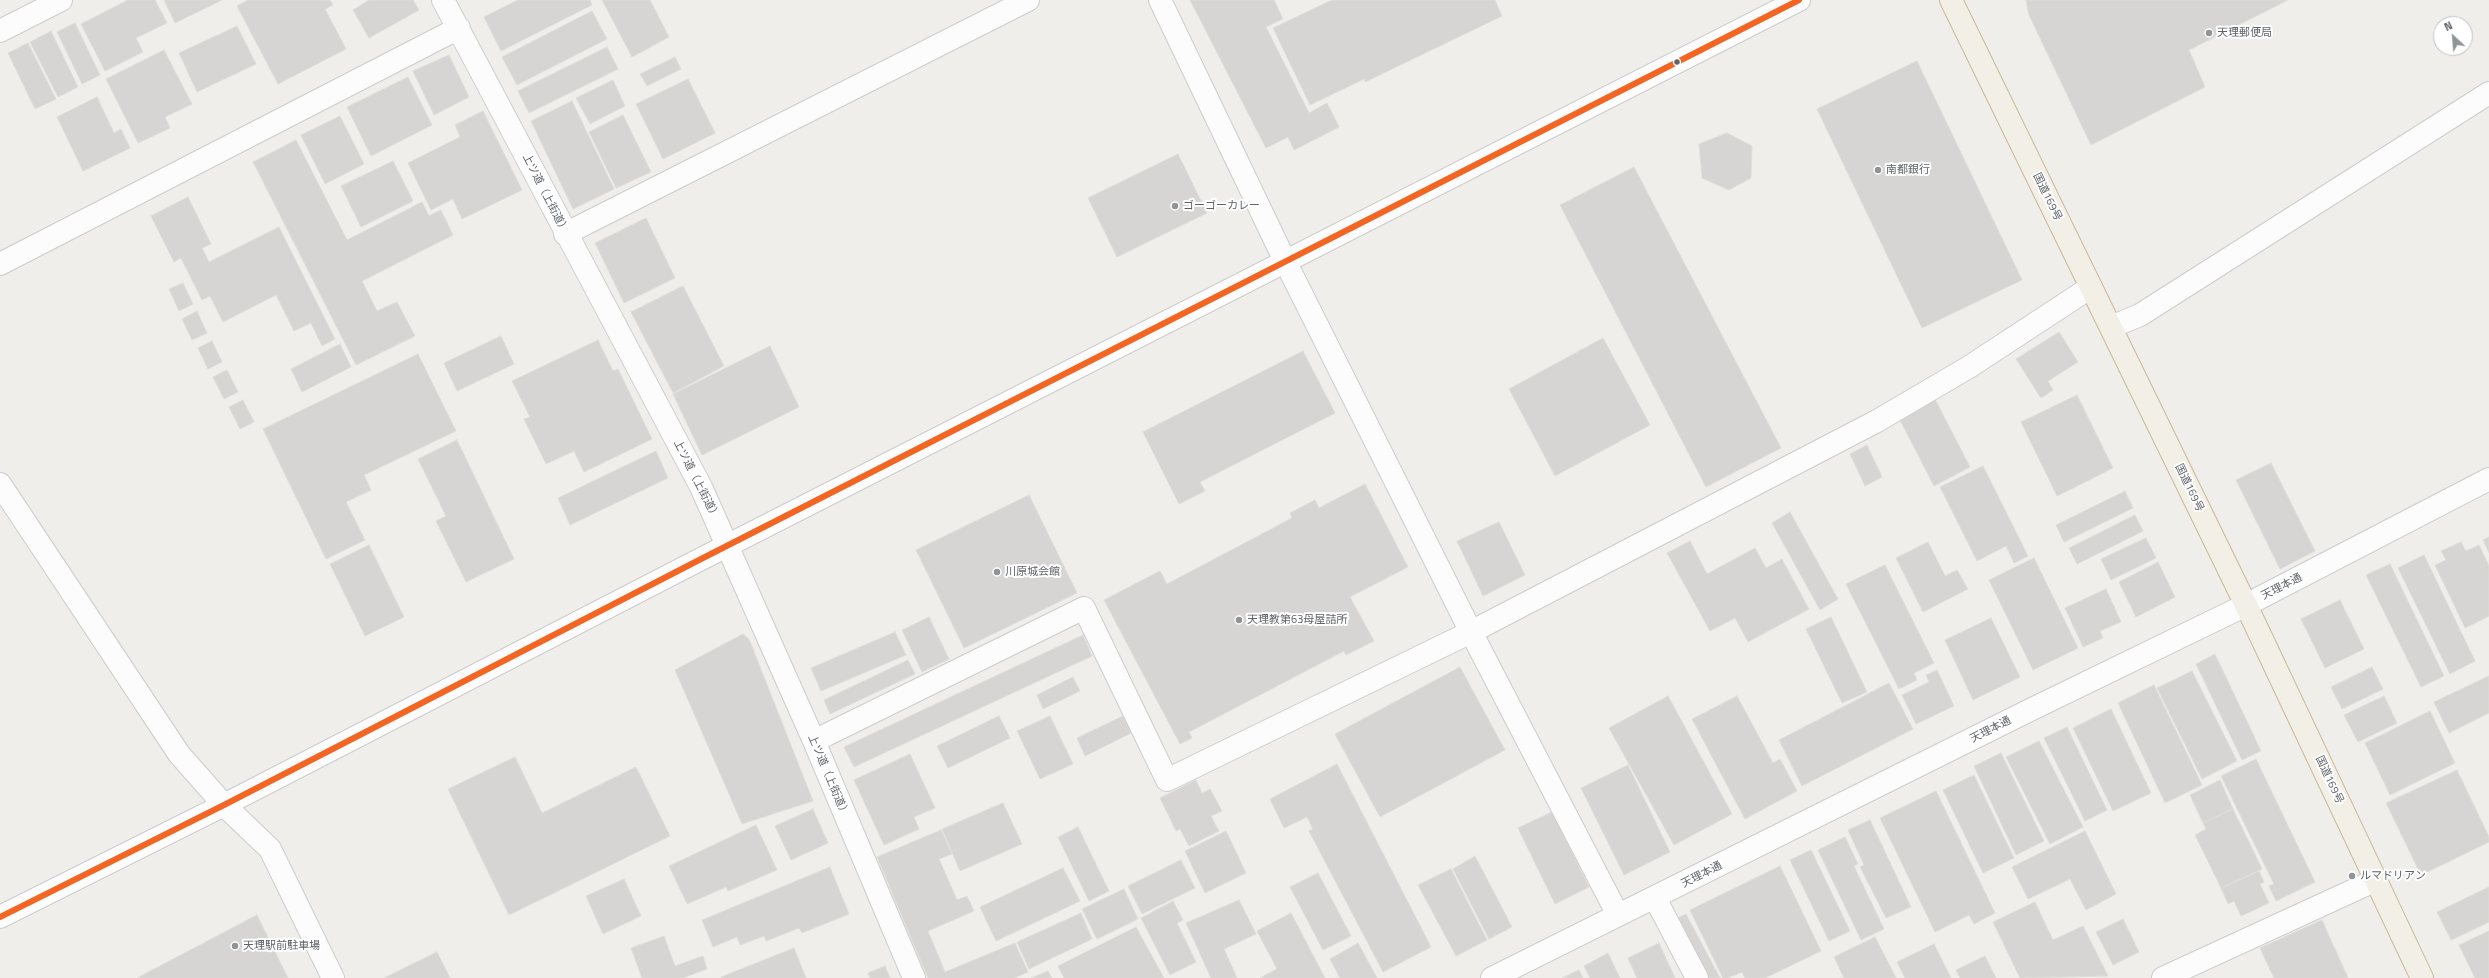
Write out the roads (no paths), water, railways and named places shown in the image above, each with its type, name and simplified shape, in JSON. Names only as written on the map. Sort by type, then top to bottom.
[{"type":"highway","name":"国道169号","points":[[1951,0],[2246,606],[2422,978]]},
{"type":"street","points":[[0,31],[61,0]]},
{"type":"street","name":"上ツ道（上街道）","points":[[443,0],[459,28],[565,234],[701,487],[814,741],[914,978]]},
{"type":"street","points":[[565,234],[1028,0]]},
{"type":"street","points":[[1160,0],[1286,261],[1471,632],[1618,916]]},
{"type":"street","points":[[0,917],[224,805],[728,546],[1799,0]]},
{"type":"street","points":[[0,264],[459,28]]},
{"type":"street","points":[[2111,327],[2140,315],[2489,93]]},
{"type":"street","points":[[814,741],[1084,608],[1167,780],[1471,632],[1877,421],[1969,366],[2091,287]]},
{"type":"street","name":"天理本通","points":[[1492,978],[2028,711],[2246,606],[2489,479]]},
{"type":"street","points":[[0,484],[179,754],[224,805],[270,849],[333,978]]},
{"type":"street","points":[[2163,978],[2376,880]]},
{"type":"street","points":[[1655,898],[1697,978]]},
{"type":"place","name":"天理郵便局","points":[[2209,33]]},
{"type":"place","name":"南都銀行","points":[[1878,170]]},
{"type":"place","name":"ゴーゴーカレー","points":[[1175,206]]},
{"type":"place","name":"川原城会館","points":[[997,572]]},
{"type":"place","name":"天理教第63母屋詰所","points":[[1239,620]]},
{"type":"place","name":"ルマドリアン","points":[[2352,876]]},
{"type":"place","name":"天理駅前駐車場","points":[[235,946]]}]
